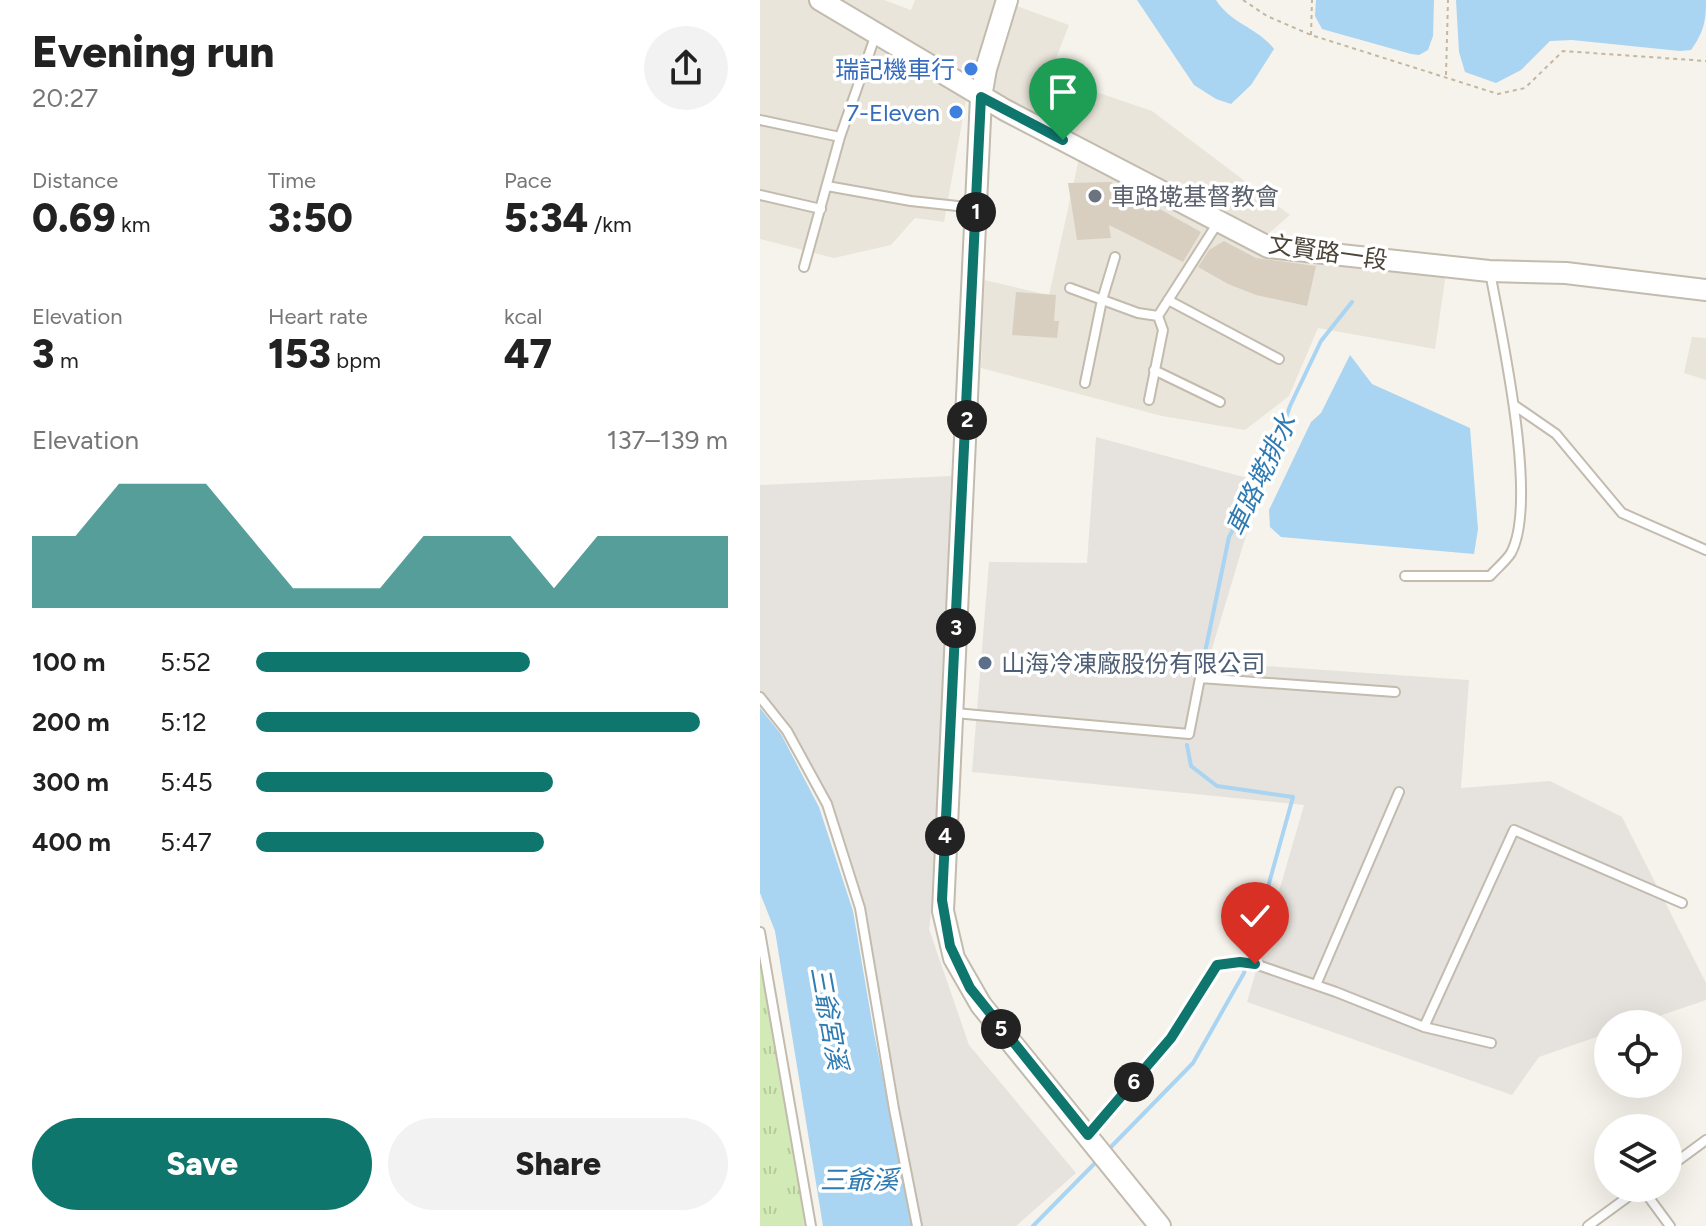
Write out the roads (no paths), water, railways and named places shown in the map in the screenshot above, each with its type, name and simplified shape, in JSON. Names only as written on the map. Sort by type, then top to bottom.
[{"type":"street","name":"文賢路一段","points":[[820,0],[981,97],[1259,244],[1286,251],[1489,271],[1566,273],[1706,290]]},
{"type":"street","points":[[1007,0],[986,69],[981,97],[942,900],[950,946],[964,978],[981,1005],[1160,1226]]},
{"type":"lane","points":[[804,267],[840,137],[877,33]]},
{"type":"lane","points":[[760,120],[840,137]]},
{"type":"lane","points":[[827,186],[911,201],[976,208]]},
{"type":"lane","points":[[760,195],[821,209]]},
{"type":"lane","points":[[1158,316],[1218,223]]},
{"type":"lane","points":[[1085,383],[1102,300],[1115,257]]},
{"type":"lane","points":[[1405,576],[1490,576],[1511,553],[1521,510],[1514,405],[1489,271]]},
{"type":"lane","points":[[1070,288],[1138,313],[1158,316]]},
{"type":"lane","points":[[1168,300],[1279,359]]},
{"type":"lane","points":[[1149,400],[1163,330],[1158,316]]},
{"type":"lane","points":[[1154,370],[1220,402]]},
{"type":"lane","points":[[1514,405],[1556,434],[1622,513],[1706,550]]},
{"type":"lane","points":[[951,713],[1189,734],[1200,678],[1395,692]]},
{"type":"lane","points":[[760,697],[787,731],[827,804],[860,908],[917,1226]]},
{"type":"lane","points":[[1316,985],[1399,792]]},
{"type":"lane","points":[[1424,1027],[1514,830],[1682,903]]},
{"type":"lane","points":[[760,932],[811,1226]]},
{"type":"lane","points":[[1090,1138],[1171,1038],[1217,965],[1255,964],[1424,1027],[1491,1043]]},
{"type":"lane","points":[[1682,1158],[1706,1140]]},
{"type":"lane","points":[[1588,1226],[1621,1202]]},
{"type":"lane","points":[[1652,1202],[1670,1226]]},
{"type":"water","points":[[1137,0],[1216,0],[1274,49],[1251,85],[1231,104],[1216,99],[1194,85]]},
{"type":"water","points":[[1316,0],[1434,0],[1433,36],[1428,50],[1419,55],[1411,54],[1322,29],[1315,16]]},
{"type":"water","points":[[1456,0],[1706,0],[1703,26],[1691,50],[1550,41],[1521,70],[1496,83],[1465,72],[1459,52]]},
{"type":"water","points":[[1350,355],[1372,384],[1470,428],[1478,529],[1474,554],[1281,537],[1270,527],[1269,510],[1311,422],[1321,413]]},
{"type":"water","name":"三爺溪","points":[[760,708],[781,734],[819,807],[853,911],[912,1226],[823,1226],[775,931],[760,893]]},
{"type":"waterway","name":"車路墘排水","points":[[1203,662],[1229,537],[1274,453],[1290,406],[1321,341],[1352,302]]},
{"type":"waterway","name":"車路墘排水","points":[[1106,1152],[1193,1063],[1244,973],[1293,797],[1217,786],[1191,766],[1187,745]]},
{"type":"waterway","name":"車路墘排水","points":[[1033,1226],[1097,1161]]},
{"type":"place","name":"瑞記機車行","points":[[971,69]]},
{"type":"place","name":"7-Eleven","points":[[956,112]]},
{"type":"place","name":"車路墘基督教會","points":[[1095,196]]},
{"type":"place","name":"山海冷凍廠股份有限公司","points":[[985,663]]},
{"type":"water label","name":"三爺宮溪","points":[[829,1018]]}]
